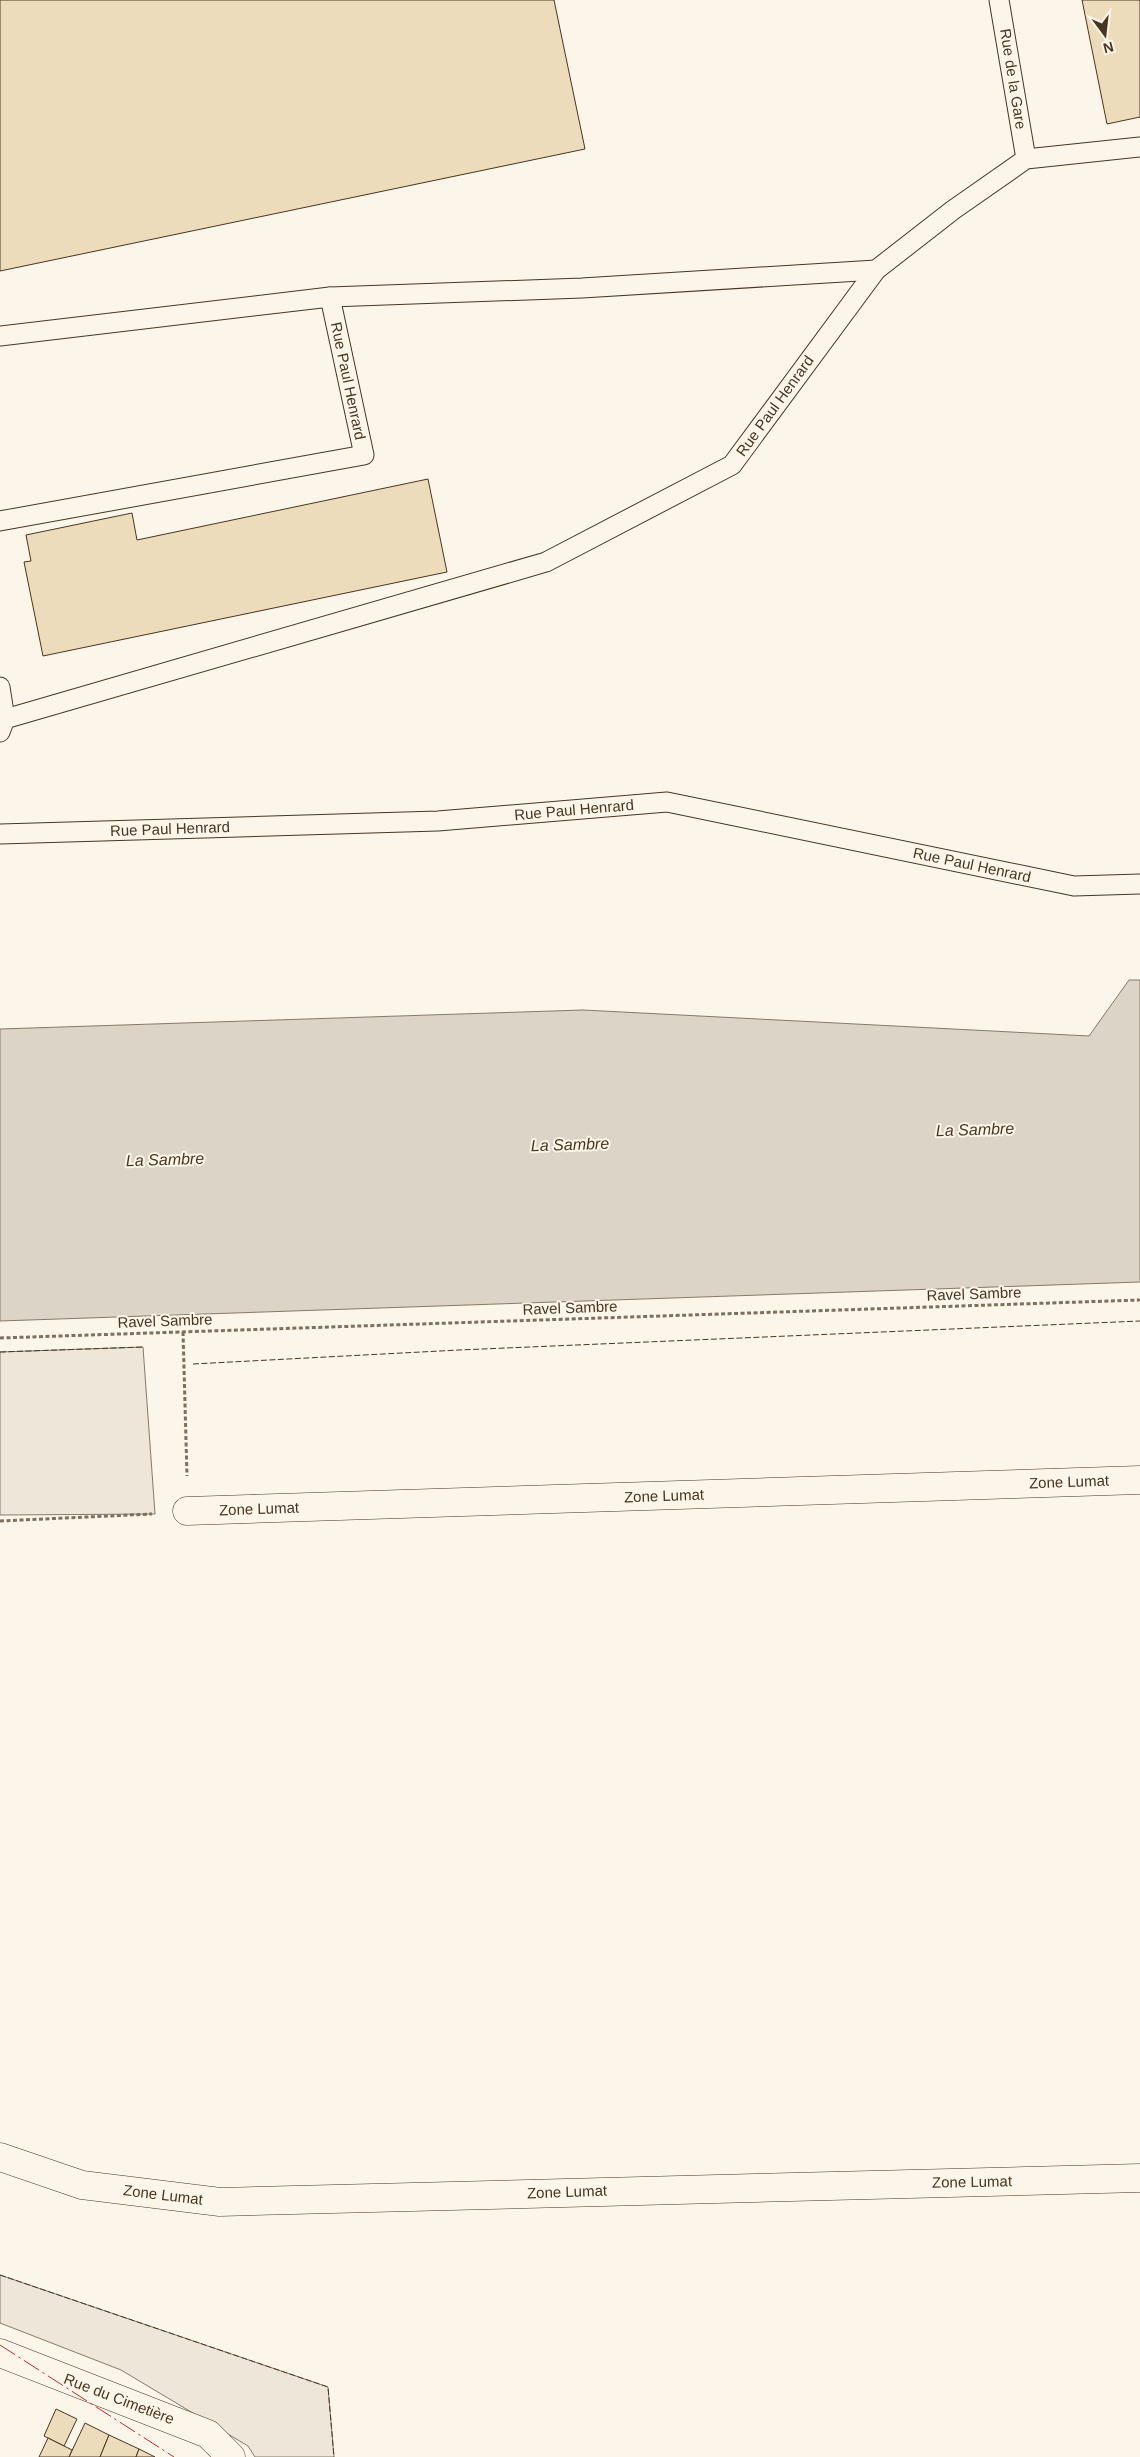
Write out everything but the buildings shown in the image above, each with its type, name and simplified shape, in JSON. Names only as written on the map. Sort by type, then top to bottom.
[{"type":"street","name":"Zone Lumat","points":[[188,1511],[1140,1480]]},
{"type":"street","name":"Zone Lumat","points":[[0,2157],[82,2185],[220,2202],[1140,2178]]},
{"type":"street","name":"Rue du Cimetière","points":[[0,2353],[208,2434],[231,2457]]},
{"type":"lane","name":"Rue de la Gare","points":[[1000,0],[1026,159]]},
{"type":"lane","name":"Rue Paul Henrard","points":[[2,725],[546,562],[732,465],[876,270],[953,210],[1026,159],[1140,147]]},
{"type":"lane","points":[[0,336],[330,298],[582,288],[876,270]]},
{"type":"lane","name":"Rue Paul Henrard","points":[[0,521],[364,455],[330,298]]},
{"type":"lane","points":[[0,688],[2,725]]},
{"type":"lane","name":"Rue Paul Henrard","points":[[0,834],[438,821],[667,802],[1074,886],[1140,884]]},
{"type":"path","name":"Ravel Sambre","points":[[0,1338],[1140,1300]]},
{"type":"path","points":[[0,1521],[188,1511],[183,1332]]},
{"type":"shaded area","points":[[143,1347],[155,1514],[0,1515],[0,1352]]},
{"type":"shaded area","points":[[0,2275],[328,2387],[334,2457],[255,2457],[248,2446],[121,2370],[0,2323]]},
{"type":"water","name":"La Sambre","points":[[1129,980],[1140,980],[1140,1282],[0,1321],[0,1029],[583,1010],[1089,1036]]},
{"type":"fence","points":[[193,1364],[459,1350],[1140,1321]]},
{"type":"fence","points":[[0,1352],[143,1347]]},
{"type":"fence","points":[[0,2275],[328,2387],[334,2457]]},
{"type":"power","points":[[0,2345],[174,2457]]}]
